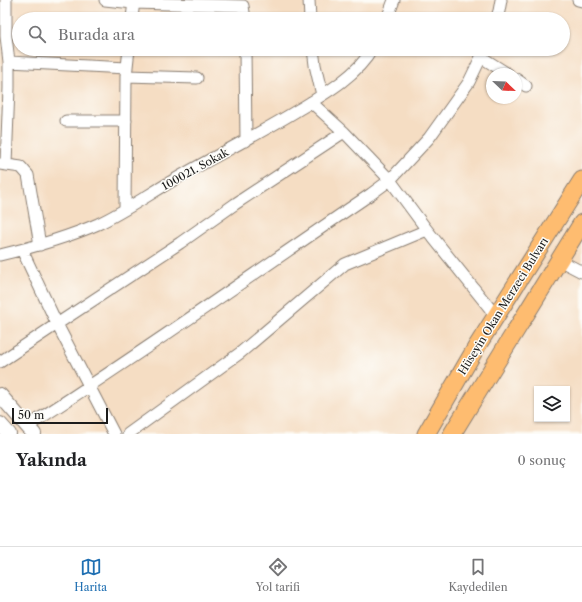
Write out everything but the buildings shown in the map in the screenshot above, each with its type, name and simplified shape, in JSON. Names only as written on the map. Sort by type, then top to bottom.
[{"type":"main road","name":"Hüseyin Okan Merzeci Bulvarı","points":[[426,434],[496,316],[582,180]]},
{"type":"main road","name":"Hüseyin Okan Merzeci Bulvarı","points":[[452,434],[582,223]]},
{"type":"street","points":[[6,0],[3,37],[9,62],[3,164],[21,167],[28,175],[40,245]]},
{"type":"street","points":[[105,0],[133,2],[243,3]]},
{"type":"street","points":[[309,0],[310,12]]},
{"type":"street","points":[[390,12],[394,0]]},
{"type":"street","points":[[500,12],[501,0]]},
{"type":"street","points":[[578,0],[582,1]]},
{"type":"street","points":[[132,12],[133,2]]},
{"type":"street","points":[[125,209],[128,56]]},
{"type":"street","points":[[245,56],[246,141]]},
{"type":"street","points":[[314,56],[322,95]]},
{"type":"street","name":"100021. Sokak","points":[[0,255],[59,240],[99,224],[179,177],[246,141],[311,102],[353,72],[368,56]]},
{"type":"street","points":[[0,395],[31,430],[89,387],[371,194],[390,180],[429,138],[469,82],[482,56]]},
{"type":"street","points":[[487,56],[501,68]]},
{"type":"street","points":[[9,62],[197,78]]},
{"type":"street","points":[[522,84],[526,86]]},
{"type":"street","points":[[311,102],[378,166],[496,316]]},
{"type":"street","points":[[66,121],[126,121]]},
{"type":"street","points":[[0,362],[344,132]]},
{"type":"street","points":[[128,434],[240,353],[345,264],[427,230]]},
{"type":"street","points":[[22,250],[57,324],[114,434]]},
{"type":"street","points":[[559,260],[582,272]]},
{"type":"street","points":[[0,424],[9,434]]}]
